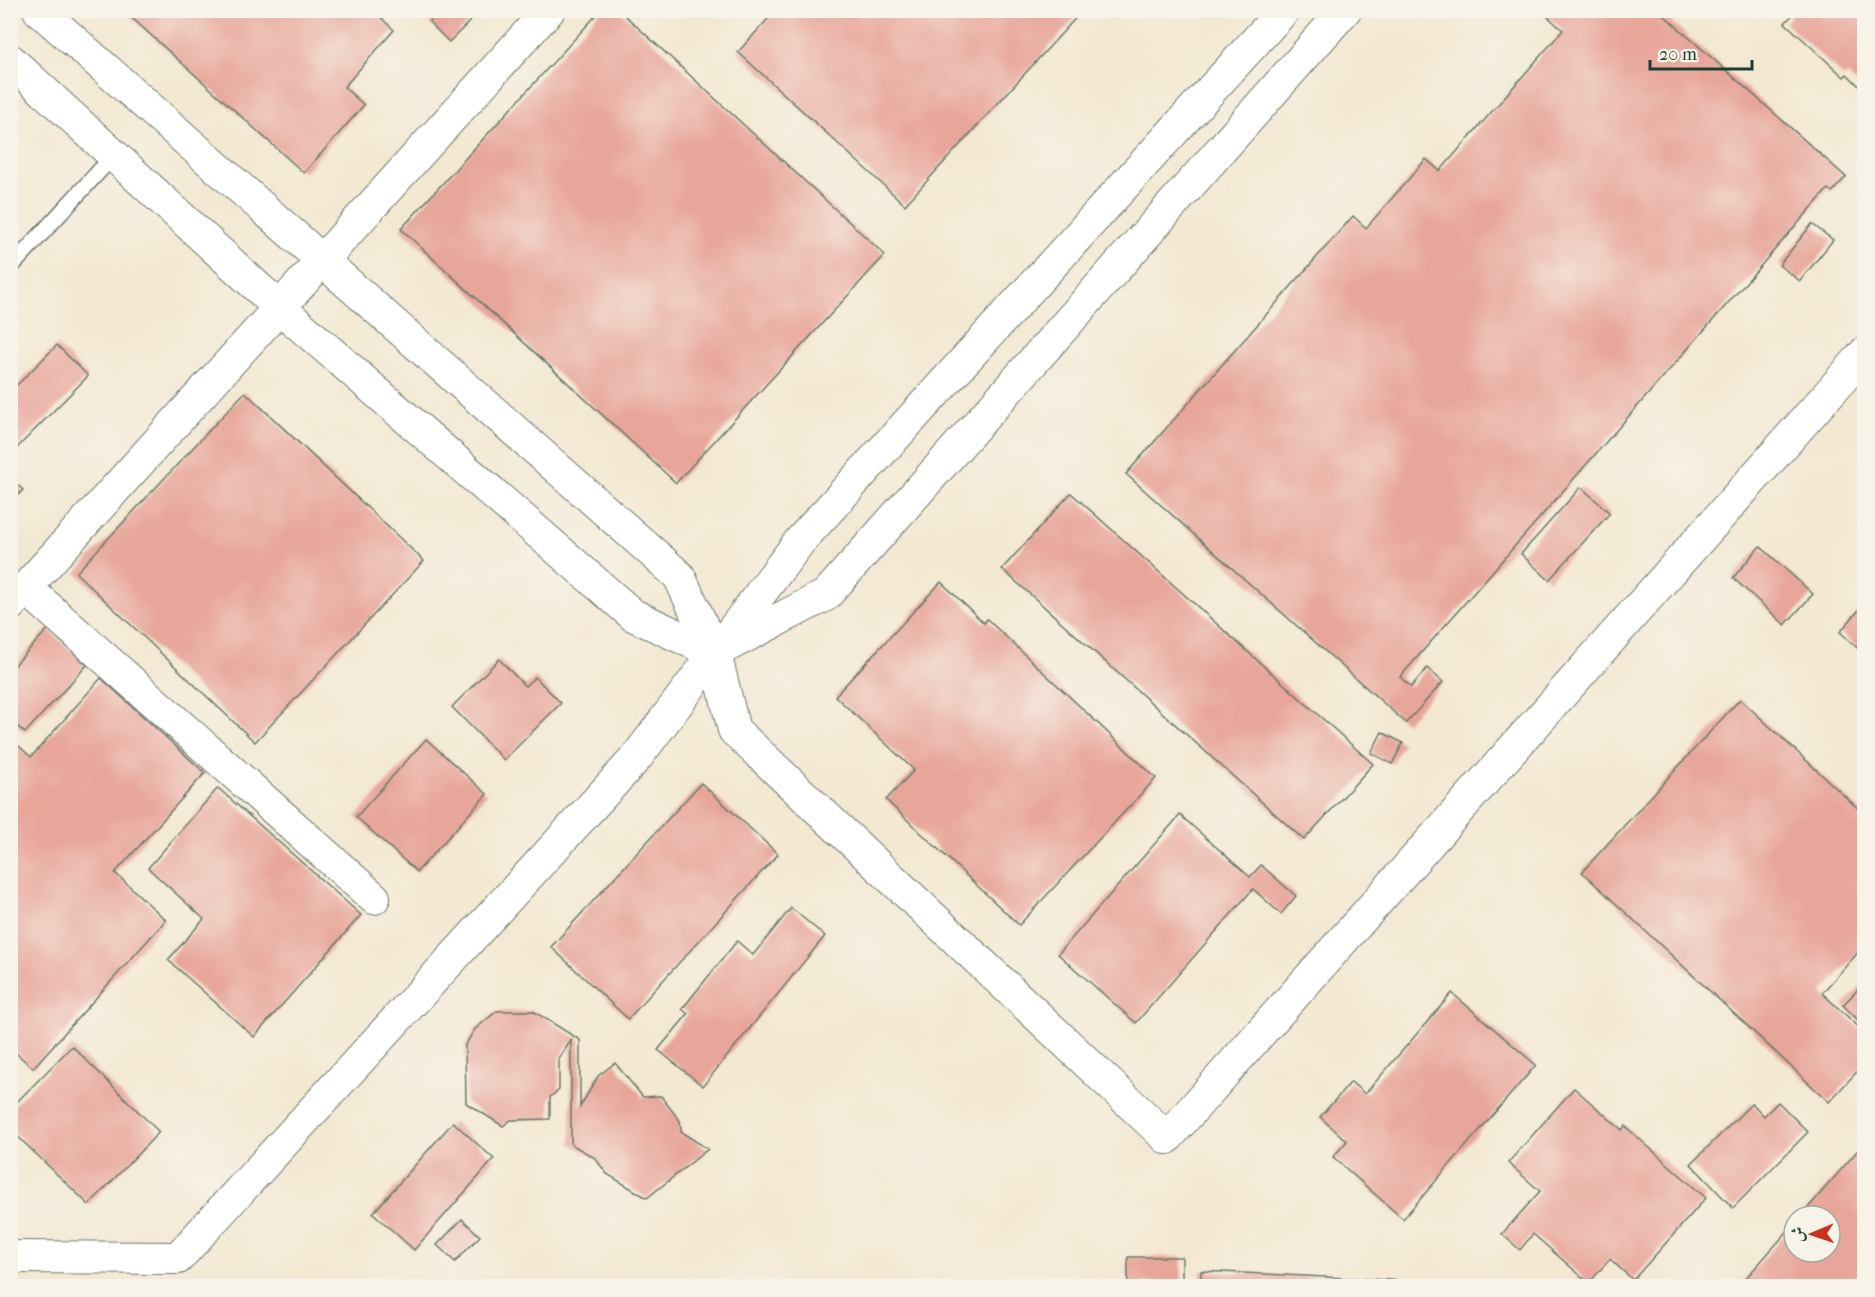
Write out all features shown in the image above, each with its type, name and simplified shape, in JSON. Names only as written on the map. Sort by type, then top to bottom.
[{"type":"street","points":[[39,10],[679,576],[715,653],[734,730],[1167,1138],[1864,354]]},
{"type":"street","points":[[374,898],[18,597],[549,10]]},
{"type":"street","points":[[10,1257],[178,1258],[636,758],[800,541],[1284,10]]},
{"type":"street","points":[[715,653],[826,595],[1345,10]]},
{"type":"street","points":[[10,60],[280,308],[633,615],[715,653]]},
{"type":"lane","points":[[10,268],[114,155]]},
{"type":"building","points":[[123,10],[373,10],[394,30],[344,87],[364,105],[304,173]]},
{"type":"building","points":[[440,10],[471,10],[476,15],[449,42],[429,22]]},
{"type":"building","points":[[601,10],[619,10],[885,255],[676,483],[401,229]]},
{"type":"building","points":[[776,10],[1083,10],[905,205],[738,52]]},
{"type":"building","points":[[1540,10],[1658,10],[1846,177],[1832,192],[1828,189],[1400,677],[1411,687],[1427,668],[1443,682],[1406,723],[1126,474],[1353,216],[1366,228],[1426,159],[1440,171],[1563,30]]},
{"type":"building","points":[[1797,10],[1864,10],[1864,91],[1847,74],[1844,77],[1785,23]]},
{"type":"building","points":[[1812,224],[1833,240],[1800,281],[1779,265]]},
{"type":"building","points":[[57,345],[88,376],[13,452],[10,449],[10,392]]},
{"type":"building","points":[[245,392],[424,561],[255,742],[76,573]]},
{"type":"building","points":[[10,478],[23,490],[10,503]]},
{"type":"building","points":[[1581,487],[1610,513],[1549,580],[1521,554]]},
{"type":"building","points":[[1071,493],[1373,764],[1304,840],[1002,569]]},
{"type":"building","points":[[1760,546],[1813,594],[1785,625],[1733,578]]},
{"type":"building","points":[[941,582],[984,623],[987,619],[1156,778],[1019,925],[886,800],[914,770],[835,696]]},
{"type":"building","points":[[1864,604],[1864,654],[1840,632]]},
{"type":"building","points":[[48,629],[87,665],[25,733],[10,720],[10,670]]},
{"type":"building","points":[[499,659],[525,686],[535,677],[561,703],[504,760],[452,707]]},
{"type":"building","points":[[101,678],[205,773],[115,873],[166,920],[33,1068],[10,1048],[10,738],[31,757]]},
{"type":"building","points":[[1740,699],[1864,814],[1864,946],[1822,993],[1864,1032],[1864,1064],[1829,1102],[1582,872]]},
{"type":"building","points":[[1382,732],[1403,743],[1392,764],[1371,753]]},
{"type":"building","points":[[426,739],[487,794],[417,872],[356,817]]},
{"type":"building","points":[[701,783],[778,854],[628,1019],[551,947]]},
{"type":"building","points":[[218,788],[361,915],[254,1037],[168,960],[204,919],[148,868]]},
{"type":"building","points":[[1180,815],[1250,877],[1261,865],[1296,896],[1281,914],[1253,889],[1136,1023],[1058,954]]},
{"type":"building","points":[[791,908],[825,936],[703,1086],[658,1050],[688,1014],[682,1009],[737,941],[753,955]]},
{"type":"building","points":[[1864,983],[1864,1026],[1843,1005]]},
{"type":"building","points":[[1452,993],[1536,1065],[1403,1219],[1333,1157],[1347,1141],[1320,1117],[1351,1082],[1365,1094]]},
{"type":"building","points":[[497,1011],[533,1011],[580,1040],[580,1107],[598,1076],[615,1063],[643,1097],[661,1096],[680,1121],[681,1132],[708,1149],[647,1198],[607,1174],[595,1158],[571,1144],[571,1040],[559,1059],[559,1090],[550,1097],[550,1119],[511,1120],[503,1126],[466,1103],[465,1045],[475,1029]]},
{"type":"building","points":[[72,1046],[159,1132],[89,1205],[10,1129],[10,1109]]},
{"type":"building","points":[[1574,1088],[1622,1130],[1625,1126],[1706,1198],[1633,1280],[1610,1259],[1589,1283],[1533,1234],[1520,1250],[1502,1234],[1540,1191],[1508,1163]]},
{"type":"building","points":[[1778,1102],[1808,1132],[1733,1208],[1691,1164],[1752,1103],[1764,1116]]},
{"type":"building","points":[[453,1122],[494,1159],[414,1250],[373,1213]]},
{"type":"building","points":[[1864,1143],[1864,1286],[1739,1286],[1782,1238],[1782,1264],[1842,1264],[1842,1204],[1811,1204]]},
{"type":"building","points":[[462,1219],[480,1236],[455,1262],[437,1245]]},
{"type":"building","points":[[1128,1257],[1182,1257],[1182,1283],[1128,1283]]},
{"type":"building","points":[[1201,1271],[1491,1285],[1491,1286],[1201,1286]]}]
